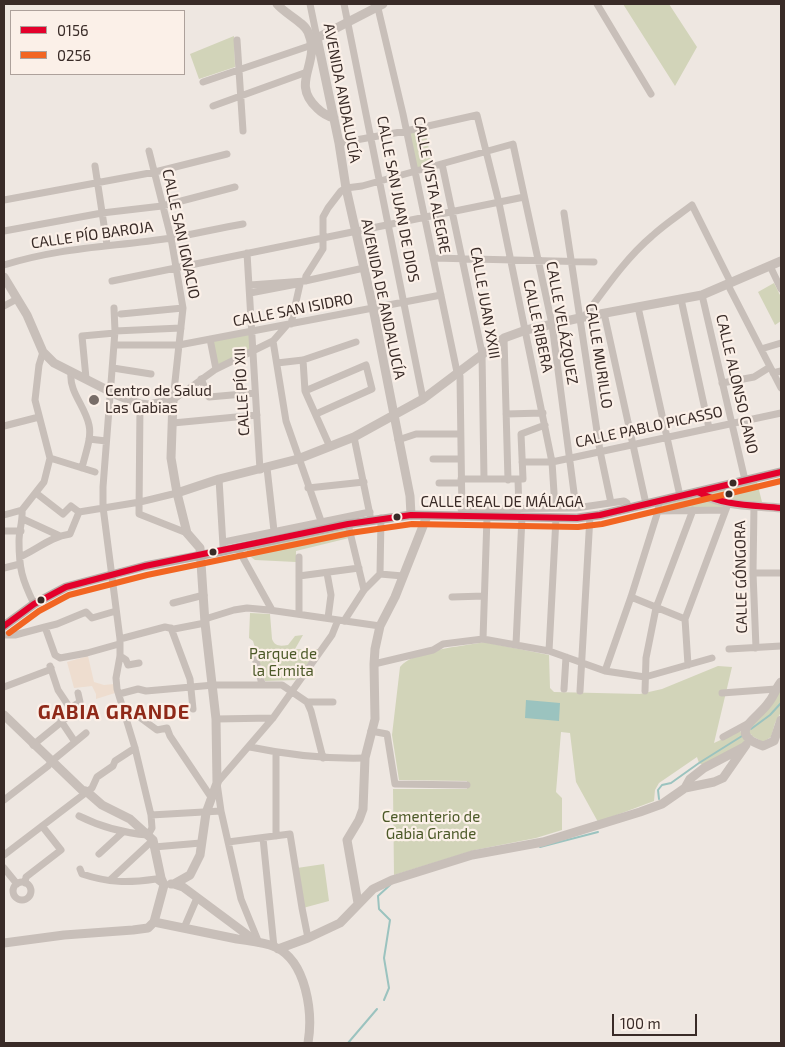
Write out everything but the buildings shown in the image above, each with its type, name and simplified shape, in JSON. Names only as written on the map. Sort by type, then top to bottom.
[{"type":"main road","name":"CALLE REAL DE MÁLAGA","points":[[4,626],[34,604],[66,587],[112,574],[201,555],[223,547],[237,547],[348,524],[370,516],[381,518],[462,513],[487,517],[520,513],[556,518],[577,518],[646,504],[781,472]]},
{"type":"street","points":[[277,4],[285,13],[305,27],[314,41],[312,58],[304,84],[306,94],[311,102],[323,113],[334,118]]},
{"type":"street","name":"AVENIDA ANDALUCÍA","points":[[310,4],[314,41],[334,118],[346,188]]},
{"type":"street","name":"CALLE SAN JUAN DE DIOS","points":[[344,4],[423,399]]},
{"type":"street","points":[[597,4],[651,94]]},
{"type":"street","points":[[203,82],[314,41],[379,5]]},
{"type":"street","name":"CALLE VISTA ALEGRE","points":[[379,5],[404,114],[432,258],[457,372],[460,376],[462,513]]},
{"type":"street","points":[[237,40],[243,132]]},
{"type":"street","points":[[213,106],[307,72]]},
{"type":"street","name":"CALLE RIBERA","points":[[406,131],[477,115],[499,203],[509,260],[526,330],[543,414],[552,462],[555,508]]},
{"type":"street","points":[[339,142],[406,131]]},
{"type":"street","name":"CALLE VELÁZQUEZ","points":[[487,151],[513,144],[552,324],[576,508]]},
{"type":"street","name":"CALLE SAN IGNACIO","points":[[150,151],[171,238],[183,308],[173,400],[171,458],[187,533],[200,548],[201,555]]},
{"type":"street","points":[[4,277],[27,315],[43,352],[54,363],[71,373],[86,378],[111,392],[140,404],[149,406],[173,400],[216,369],[273,341],[289,324],[302,282],[322,250],[323,217],[341,191],[346,188],[362,186],[487,151]]},
{"type":"street","points":[[4,200],[154,172],[227,154]]},
{"type":"street","name":"CALLE JUAN XXIII","points":[[442,164],[482,353],[484,480]]},
{"type":"street","points":[[95,166],[107,245]]},
{"type":"street","points":[[4,231],[102,213],[164,206],[235,187]]},
{"type":"street","name":"AVENIDA DE ANDALUCÍA","points":[[346,188],[373,308],[393,416]]},
{"type":"street","points":[[112,281],[524,197]]},
{"type":"street","points":[[582,317],[620,268],[638,249],[663,226],[692,205],[781,388]]},
{"type":"street","name":"CALLE MURILLO","points":[[564,213],[582,317],[600,451],[611,503]]},
{"type":"street","name":"CALLE PÍO BAROJA","points":[[4,265],[29,257],[78,248],[171,238],[243,224]]},
{"type":"street","name":"CALLE PÍO XII","points":[[248,253],[257,415],[274,531]]},
{"type":"street","points":[[432,258],[594,262]]},
{"type":"street","points":[[36,493],[63,514],[71,506],[79,512],[140,502],[177,493],[220,479],[298,460],[354,437],[423,399],[504,338],[526,330],[582,317],[702,295],[781,261]]},
{"type":"street","points":[[770,266],[781,289]]},
{"type":"street","points":[[250,293],[364,268]]},
{"type":"street","points":[[250,285],[302,282]]},
{"type":"street","name":"CALLE SAN ISIDRO","points":[[114,345],[179,345],[441,295]]},
{"type":"street","name":"CALLE ALONSO CANO","points":[[702,295],[745,480]]},
{"type":"street","points":[[4,306],[17,299]]},
{"type":"street","points":[[681,299],[708,428]]},
{"type":"street","points":[[638,307],[680,496]]},
{"type":"street","points":[[4,942],[148,928],[154,922],[164,885],[152,840],[151,815],[116,678],[120,656],[119,641],[103,507],[106,441],[115,332],[114,308]]},
{"type":"street","points":[[121,314],[183,308]]},
{"type":"street","points":[[604,313],[646,504]]},
{"type":"street","points":[[86,378],[82,336],[181,328]]},
{"type":"street","points":[[504,338],[508,480]]},
{"type":"street","points":[[210,339],[216,369]]},
{"type":"street","points":[[273,341],[286,421],[298,460],[321,521]]},
{"type":"street","points":[[277,363],[303,360],[356,342]]},
{"type":"street","points":[[761,349],[781,343]]},
{"type":"street","points":[[4,515],[22,510],[36,493],[44,482],[50,458],[35,396],[39,365],[43,352]]},
{"type":"street","points":[[303,360],[305,392],[330,447]]},
{"type":"street","points":[[305,392],[366,364],[372,389],[316,414]]},
{"type":"street","points":[[113,368],[151,374]]},
{"type":"street","points":[[722,382],[754,376],[772,370],[781,371]]},
{"type":"street","points":[[71,373],[70,382],[89,426],[89,439],[82,468]]},
{"type":"street","points":[[201,379],[209,397],[255,392]]},
{"type":"street","points":[[140,404],[139,514],[187,533]]},
{"type":"street","name":"CALLE PABLO PICASSO","points":[[522,462],[552,462],[781,413]]},
{"type":"street","points":[[506,414],[543,414]]},
{"type":"street","points":[[173,423],[257,415]]},
{"type":"street","points":[[393,416],[410,496],[411,516]]},
{"type":"street","points":[[4,426],[40,417]]},
{"type":"street","points":[[439,484],[461,481],[523,479],[520,434],[545,425]]},
{"type":"street","points":[[398,440],[416,434],[460,434]]},
{"type":"street","points":[[354,437],[370,516]]},
{"type":"street","points":[[89,439],[106,441]]},
{"type":"street","points":[[50,458],[95,472]]},
{"type":"street","points":[[433,459],[460,459]]},
{"type":"street","points":[[220,479],[223,547]]},
{"type":"street","points":[[516,644],[520,513],[518,480]]},
{"type":"street","points":[[308,488],[364,482]]},
{"type":"street","points":[[698,492],[727,507]]},
{"type":"street","name":"CALLE REAL DE MÁLAGA","points":[[462,513],[520,513],[624,501],[628,504],[628,508]]},
{"type":"street","points":[[605,671],[631,597],[658,511],[659,501]]},
{"type":"street","points":[[658,511],[754,505],[781,508]]},
{"type":"street","name":"CALLE GÓNGORA","points":[[754,505],[753,573],[756,648]]},
{"type":"street","points":[[688,665],[685,619],[727,507]]},
{"type":"street","points":[[22,510],[23,519],[19,539],[20,561],[24,584],[34,604]]},
{"type":"street","points":[[645,691],[646,658],[656,608],[693,510]]},
{"type":"street","points":[[4,568],[20,561],[50,539],[70,534],[79,512]]},
{"type":"street","name":"CALLE REAL DE MÁLAGA","points":[[223,547],[274,531],[321,521],[370,516]]},
{"type":"street","points":[[358,903],[347,837],[362,813],[365,758],[375,719],[375,649],[380,626],[403,576],[427,516]]},
{"type":"street","points":[[580,691],[590,516]]},
{"type":"street","points":[[483,639],[487,517]]},
{"type":"street","points":[[80,869],[82,874],[100,880],[126,883],[156,879],[164,885],[174,884],[190,875],[200,856],[206,813],[217,783],[274,718],[341,620],[364,590],[380,574],[381,518]]},
{"type":"street","points":[[549,651],[556,518]]},
{"type":"street","points":[[23,519],[60,536]]},
{"type":"street","points":[[348,524],[364,590]]},
{"type":"street","points":[[4,531],[21,531]]},
{"type":"street","points":[[237,547],[246,560],[272,610]]},
{"type":"street","points":[[201,555],[205,621],[214,685],[217,783],[221,811],[241,899],[259,943]]},
{"type":"street","points":[[298,557],[299,614]]},
{"type":"street","points":[[299,576],[359,568]]},
{"type":"street","points":[[327,573],[331,595],[328,618]]},
{"type":"street","points":[[753,573],[781,573]]},
{"type":"street","points":[[380,574],[403,576]]},
{"type":"street","points":[[173,603],[204,595]]},
{"type":"street","points":[[452,598],[484,596]]},
{"type":"street","points":[[631,597],[685,619]]},
{"type":"street","points":[[45,627],[55,655],[60,658],[87,653],[165,627],[171,628],[205,621],[244,608],[272,610],[380,626]]},
{"type":"street","points":[[4,634],[15,635],[57,624],[86,612],[92,618],[116,611]]},
{"type":"street","points":[[171,628],[190,679],[193,709]]},
{"type":"street","points":[[374,664],[433,650],[443,644],[483,639],[549,651],[605,671],[645,677],[712,658]]},
{"type":"street","points":[[729,649],[781,646]]},
{"type":"street","points":[[253,650],[262,684]]},
{"type":"street","points":[[120,656],[126,660],[128,665],[139,663]]},
{"type":"street","points":[[564,689],[566,658]]},
{"type":"street","points":[[4,687],[49,670],[50,667],[58,690],[70,708],[70,715],[33,745]]},
{"type":"street","points":[[119,694],[138,689],[146,691],[214,685],[282,685],[307,702],[324,758]]},
{"type":"street","points":[[722,693],[778,685]]},
{"type":"street","points":[[723,738],[747,724],[770,702],[778,685]]},
{"type":"street","points":[[70,708],[80,702],[78,693]]},
{"type":"street","points":[[307,702],[334,702]]},
{"type":"street","points":[[4,715],[33,745],[82,790],[86,791],[102,805],[130,819],[152,840]]},
{"type":"street","points":[[125,716],[138,716],[157,730],[167,728],[170,736],[211,797]]},
{"type":"street","points":[[216,720],[274,718]]},
{"type":"street","points":[[685,788],[690,780],[704,768],[747,744],[763,746],[777,741],[781,720]]},
{"type":"street","points":[[61,721],[75,742]]},
{"type":"street","points":[[276,948],[308,938],[340,922],[373,888],[392,880],[472,855],[544,842],[640,812],[662,804],[685,788],[714,782],[723,778],[747,744],[745,730],[747,724]]},
{"type":"street","points":[[371,732],[387,734],[395,784],[467,785]]},
{"type":"street","points":[[4,800],[48,766],[86,733]]},
{"type":"street","points":[[250,747],[324,758],[365,758]]},
{"type":"street","points":[[4,855],[92,788],[97,777],[113,766],[115,761],[135,748]]},
{"type":"street","points":[[276,752],[276,836]]},
{"type":"street","points":[[151,815],[221,811]]},
{"type":"street","points":[[79,816],[95,824],[152,840],[201,842]]},
{"type":"street","points":[[4,868],[21,883],[61,850],[42,826]]},
{"type":"street","points":[[99,854],[123,832]]},
{"type":"street","points":[[228,842],[290,834],[308,938]]},
{"type":"street","points":[[263,838],[276,948]]},
{"type":"street","points":[[110,880],[152,840]]},
{"type":"street","points":[[174,884],[197,898],[259,943]]},
{"type":"street","points":[[184,928],[197,898]]},
{"type":"street","points":[[154,922],[276,948],[286,956],[299,972],[305,989],[310,1017],[308,1043]]},
{"type":"green space","points":[[623,4],[669,4],[697,47],[675,86]]},
{"type":"green space","points":[[234,36],[235,67],[199,79],[190,54]]},
{"type":"green space","points":[[424,127],[433,166],[414,171],[406,131]]},
{"type":"green space","points":[[774,283],[781,297],[781,321],[775,325],[758,292]]},
{"type":"green space","points":[[250,334],[251,350],[217,365],[213,341]]},
{"type":"green space","points":[[756,478],[763,506],[729,504],[725,510],[658,511],[659,501]]},
{"type":"green space","points":[[347,529],[349,538],[296,551],[296,562],[255,560],[247,554],[247,549]]},
{"type":"green space","name":"Parque de la Ermita","points":[[250,613],[270,614],[272,639],[277,645],[288,645],[295,636],[303,635],[295,649],[319,649],[295,680],[265,681],[253,641],[249,638]]},
{"type":"green space","name":"Cementerio de Gabia Grande","points":[[484,642],[549,655],[550,688],[554,692],[640,694],[662,689],[718,666],[732,667],[714,743],[740,731],[745,740],[744,743],[703,765],[699,763],[697,757],[659,783],[655,790],[654,801],[598,822],[576,782],[570,733],[561,732],[556,792],[562,798],[562,830],[536,838],[475,850],[394,875],[393,789],[467,789],[467,781],[399,780],[392,735],[400,667],[416,656],[427,652]]},
{"type":"green space","points":[[781,687],[781,712],[771,737],[763,742],[748,734],[749,729]]},
{"type":"green space","points":[[324,864],[329,901],[303,908],[297,868]]},
{"type":"shaded area","points":[[88,656],[94,682],[104,685],[114,684],[115,693],[96,699],[92,686],[74,688],[67,662]]},
{"type":"water","points":[[526,700],[560,703],[559,721],[525,718]]},
{"type":"waterway","points":[[751,729],[770,715],[781,703]]},
{"type":"waterway","points":[[659,799],[658,790],[662,785],[671,783],[742,736]]},
{"type":"waterway","points":[[540,847],[598,832]]},
{"type":"waterway","points":[[384,1000],[389,988],[384,958],[390,920],[379,909],[378,896],[390,885]]},
{"type":"waterway","points":[[348,1043],[377,1009]]},
{"type":"transit line","name":"0156","points":[[4,626],[34,604],[66,587],[145,566],[348,524],[411,515],[577,518],[600,515],[781,472]]},
{"type":"transit line","name":"0256","points":[[9,633],[39,611],[69,595],[147,575],[350,533],[412,524],[578,527],[602,524],[781,481]]},
{"type":"transit line","name":"0156","points":[[698,492],[708,497],[728,502],[781,508]]},
{"type":"place","name":"Centro de Salud Las Gabias","points":[[94,400]]},
{"type":"district","name":"GABIA GRANDE","points":[[114,712]]}]
